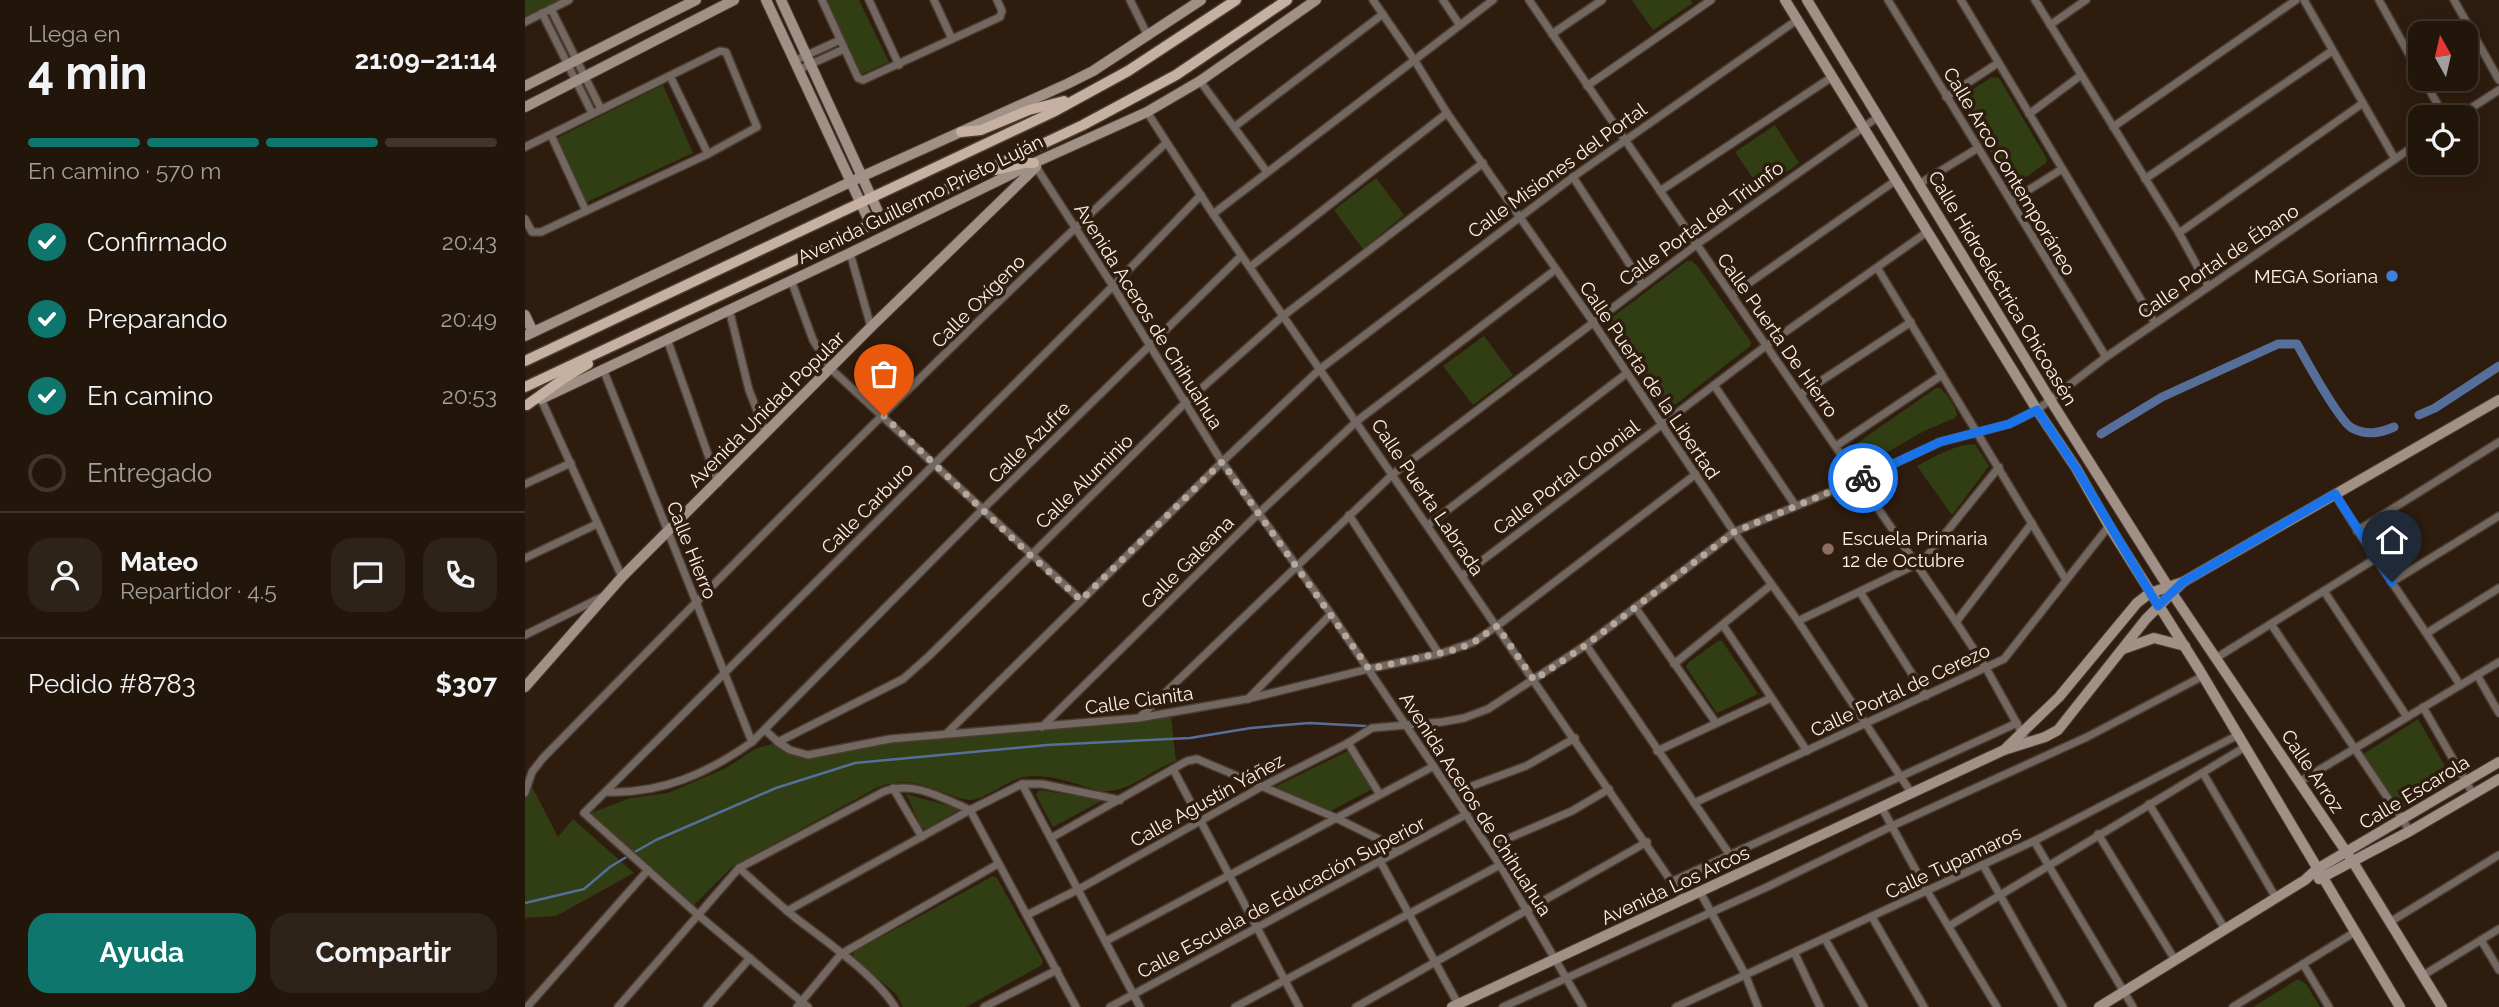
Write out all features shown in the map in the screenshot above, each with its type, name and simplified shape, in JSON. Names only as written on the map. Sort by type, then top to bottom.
[{"type":"main road","points":[[1190,32],[1222,0]]},
{"type":"main road","name":"Avenida Guillermo Prieto Luján","points":[[525,361],[860,204],[1080,97],[1128,71],[1236,0]]},
{"type":"main road","name":"Avenida Guillermo Prieto Luján","points":[[525,387],[1083,125],[1176,75],[1287,0]]},
{"type":"main road","points":[[961,132],[981,130],[1030,110],[1080,97]]},
{"type":"main road","points":[[963,180],[1024,163],[1035,165]]},
{"type":"main road","points":[[526,406],[566,377],[599,358],[615,344]]},
{"type":"street","points":[[525,22],[569,0]]},
{"type":"street","points":[[525,86],[696,0]]},
{"type":"street","points":[[525,107],[734,0]]},
{"type":"street","points":[[766,0],[870,223]]},
{"type":"street","points":[[782,0],[881,218]]},
{"type":"street","points":[[822,0],[860,80],[866,80],[1000,17],[1002,11],[997,0]]},
{"type":"street","points":[[869,0],[899,65]]},
{"type":"street","points":[[934,0],[952,39]]},
{"type":"street","points":[[1130,0],[1148,36]]},
{"type":"street","points":[[525,315],[529,334],[1093,71],[1201,0]]},
{"type":"street","name":"Avenida Guillermo Prieto Luján","points":[[526,406],[1147,112],[1200,81],[1316,0]]},
{"type":"street","name":"Calle Puerta de la Libertad","points":[[1373,0],[1447,113],[1663,423],[1734,532],[1798,621],[1902,776]]},
{"type":"street","points":[[1443,0],[1459,24]]},
{"type":"street","points":[[1213,214],[1493,0]]},
{"type":"street","name":"Calle Puerta De Hierro","points":[[1529,0],[1956,622],[1986,668],[2022,733]]},
{"type":"street","points":[[1552,34],[1602,0]]},
{"type":"street","points":[[1587,86],[1711,0]]},
{"type":"street","name":"Calle Hidroeléctrica Chicoasén","points":[[1785,0],[2037,410],[2076,468],[2150,593]]},
{"type":"street","name":"Calle Arco Contemporáneo","points":[[1888,0],[2106,358]]},
{"type":"street","points":[[1961,0],[2155,323]]},
{"type":"street","points":[[2035,0],[2179,233],[2208,286]]},
{"type":"street","points":[[2050,25],[2086,0]]},
{"type":"street","points":[[2113,127],[2297,0]]},
{"type":"street","points":[[2304,0],[2395,159]]},
{"type":"street","points":[[2379,0],[2408,52]]},
{"type":"street","points":[[2454,0],[2499,80]]},
{"type":"street","name":"Calle Hidroeléctrica Chicoasén","points":[[1810,2],[2051,401],[2170,589]]},
{"type":"street","name":"Calle Misiones del Portal","points":[[947,733],[1320,369],[1573,177],[1797,20],[1810,2]]},
{"type":"street","points":[[551,9],[592,114]]},
{"type":"street","points":[[542,13],[572,62]]},
{"type":"street","points":[[1234,127],[1383,14]]},
{"type":"street","points":[[796,66],[840,40]]},
{"type":"street","points":[[810,59],[844,49]]},
{"type":"street","points":[[525,147],[718,51],[726,52],[757,127],[708,155],[537,233],[530,230],[525,219]]},
{"type":"street","points":[[2145,179],[2332,51]]},
{"type":"street","points":[[1947,97],[1998,63]]},
{"type":"street","points":[[2029,114],[2080,75]]},
{"type":"street","points":[[670,76],[708,155]]},
{"type":"street","points":[[1660,191],[1832,77]]},
{"type":"street","points":[[580,79],[601,109]]},
{"type":"street","points":[[1200,81],[1267,172]]},
{"type":"street","points":[[2476,105],[2499,90]]},
{"type":"street","points":[[2179,233],[2363,103]]},
{"type":"street","name":"Calle Puerta Labrada","points":[[1147,112],[1241,256],[1647,842],[1684,900]]},
{"type":"street","points":[[1250,267],[1447,113]]},
{"type":"street","name":"Calle Portal del Triunfo","points":[[1139,718],[1393,474],[1696,245],[1878,117]]},
{"type":"street","points":[[551,135],[586,211]]},
{"type":"street","name":"Calle Oxígeno","points":[[525,793],[527,777],[543,758],[1075,227],[1166,143]]},
{"type":"street","points":[[1919,184],[1978,148]]},
{"type":"street","name":"Calle Portal de Ébano","points":[[1734,532],[1859,480],[1927,447],[2009,424],[2037,410],[2155,323],[2408,150]]},
{"type":"street","name":"Calle Aluminio","points":[[778,742],[903,679],[1185,403],[1283,316],[1483,163]]},
{"type":"street","name":"Avenida Aceros de Chihuahua","points":[[1035,165],[1222,462],[1331,614],[1500,864],[1557,958],[1583,1007]]},
{"type":"street","name":"Avenida Unidad Popular","points":[[525,687],[603,597],[1035,165]]},
{"type":"street","points":[[2011,201],[2062,169]]},
{"type":"street","points":[[1573,177],[1643,285]]},
{"type":"street","points":[[1732,295],[1895,181]]},
{"type":"street","name":"Calle Carburo","points":[[648,870],[584,813],[1201,195]]},
{"type":"street","name":"Calle Portal Colonial","points":[[1463,575],[1767,345],[1927,232]]},
{"type":"street","points":[[850,253],[871,327]]},
{"type":"street","name":"Calle Azufre","points":[[607,792],[641,792],[667,786],[718,764],[752,741],[1241,256]]},
{"type":"street","points":[[1878,269],[2066,580]]},
{"type":"street","name":"Calle Galeana","points":[[1042,727],[1259,513],[1357,422],[1555,270]]},
{"type":"street","points":[[791,280],[813,340],[831,369],[1081,600]]},
{"type":"street","points":[[729,309],[749,390],[767,435]]},
{"type":"street","points":[[1801,394],[1911,322]]},
{"type":"street","points":[[667,339],[718,483]]},
{"type":"street","name":"Calle Hierro","points":[[603,369],[752,741]]},
{"type":"street","points":[[1428,525],[1627,373]]},
{"type":"street","points":[[1836,446],[1942,375]]},
{"type":"street","points":[[1714,385],[1795,505]]},
{"type":"street","points":[[541,399],[622,578]]},
{"type":"street","points":[[2170,589],[2499,400]]},
{"type":"street","points":[[2357,531],[2499,442]]},
{"type":"street","points":[[525,484],[571,463]]},
{"type":"street","points":[[1798,621],[1915,565],[1930,553],[1999,467]]},
{"type":"street","name":"Calle Cianita","points":[[778,742],[790,750],[808,755],[874,741],[1139,718],[1247,699],[1439,654],[1474,642],[1497,626],[1696,474]]},
{"type":"street","points":[[2335,494],[2460,685]]},
{"type":"street","points":[[1349,515],[1439,654]]},
{"type":"street","points":[[2392,582],[2499,516]]},
{"type":"street","points":[[1956,622],[2032,523]]},
{"type":"street","points":[[525,558],[597,524]]},
{"type":"street","name":"Calle Portal de Cerezo","points":[[1694,803],[1986,668],[2008,654],[2109,526]]},
{"type":"street","name":"Calle Agustín Yáñez","points":[[1027,915],[1377,727],[1464,718],[1488,709],[1586,645],[1734,532]]},
{"type":"street","points":[[2215,658],[2375,558]]},
{"type":"street","points":[[1674,664],[1771,585]]},
{"type":"street","points":[[2427,634],[2499,588]]},
{"type":"street","name":"Avenida Los Arcos","points":[[1455,1006],[2004,750],[2059,697],[2137,603],[2150,593],[2170,589]]},
{"type":"street","name":"Avenida Los Arcos","points":[[1673,881],[1902,776],[2022,733],[2052,734],[2058,730],[2170,589]]},
{"type":"street","name":"Calle Arroz","points":[[2170,589],[2347,852],[2442,1007]]},
{"type":"street","points":[[2324,591],[2407,717]]},
{"type":"street","points":[[1860,592],[1926,696]]},
{"type":"street","points":[[2150,593],[2185,646],[2399,1007]]},
{"type":"street","points":[[525,635],[603,597]]},
{"type":"street","points":[[1635,607],[1716,723]]},
{"type":"street","points":[[1247,699],[1331,614]]},
{"type":"street","points":[[2271,624],[2410,831]]},
{"type":"street","points":[[1723,625],[1807,751]]},
{"type":"street","points":[[2122,649],[2154,638],[2185,646]]},
{"type":"street","points":[[1586,645],[1730,855]]},
{"type":"street","points":[[2299,782],[2499,662]]},
{"type":"street","points":[[2477,675],[2499,713]]},
{"type":"street","points":[[1503,1007],[2087,737],[2203,677]]},
{"type":"street","points":[[1657,751],[1772,698]]},
{"type":"street","points":[[2423,707],[2473,794]]},
{"type":"street","points":[[765,730],[778,742]]},
{"type":"street","name":"Calle Tupamaros","points":[[1681,1006],[2035,841],[2238,735]]},
{"type":"street","points":[[1453,793],[1526,766],[1575,738]]},
{"type":"street","points":[[1348,743],[1379,793]]},
{"type":"street","points":[[1949,926],[2245,747]]},
{"type":"street","points":[[1051,838],[1187,761],[1197,759],[1334,817],[1401,850]]},
{"type":"street","name":"Calle Escarola","points":[[2320,874],[2347,852],[2499,762]]},
{"type":"street","points":[[1106,941],[1434,766]]},
{"type":"street","points":[[1173,769],[1299,1007]]},
{"type":"street","points":[[2203,773],[2276,898]]},
{"type":"street","points":[[1902,776],[1912,794]]},
{"type":"street","name":"Calle Escarola","points":[[2320,874],[2353,862],[2499,779]]},
{"type":"street","points":[[787,911],[1022,784],[1042,784],[1120,800]]},
{"type":"street","points":[[1022,784],[1140,1007]]},
{"type":"street","points":[[893,788],[922,837]]},
{"type":"street","points":[[618,1007],[739,869],[893,788],[916,788],[970,810],[1076,1007]]},
{"type":"street","points":[[1488,847],[1572,811],[1609,789]]},
{"type":"street","points":[[2149,804],[2225,929]]},
{"type":"street","points":[[1882,808],[1927,891],[1997,1007]]},
{"type":"street","name":"Calle Escuela de Educación Superior","points":[[1110,1007],[1467,814]]},
{"type":"street","points":[[2098,834],[2175,960]]},
{"type":"street","points":[[2035,841],[2133,1007]]},
{"type":"street","points":[[1356,1007],[1647,842]]},
{"type":"street","points":[[2390,922],[2499,855]]},
{"type":"street","points":[[1380,861],[1455,1006]]},
{"type":"street","points":[[527,1007],[648,870],[802,1005],[841,954],[998,864]]},
{"type":"street","points":[[1235,1007],[1500,864]]},
{"type":"street","points":[[1983,865],[2063,1007]]},
{"type":"street","points":[[739,869],[841,954],[885,993],[895,1007]]},
{"type":"street","points":[[2099,1007],[2305,880],[2320,874]]},
{"type":"street","points":[[1700,892],[1745,974],[1759,1007]]},
{"type":"street","points":[[1872,917],[1924,1007]]},
{"type":"street","points":[[2423,976],[2499,929]]},
{"type":"street","points":[[2233,1007],[2355,932]]},
{"type":"street","points":[[1825,939],[1864,1007]]},
{"type":"street","points":[[2481,940],[2499,970]]},
{"type":"street","points":[[1795,954],[1820,1007]]},
{"type":"street","points":[[707,1007],[750,958]]},
{"type":"street","points":[[2303,964],[2329,1007]]},
{"type":"street","points":[[984,1007],[1057,970]]},
{"type":"green space","points":[[525,0],[565,0],[525,22]]},
{"type":"green space","points":[[825,0],[859,0],[889,62],[860,75]]},
{"type":"green space","points":[[1632,0],[1690,0],[1693,3],[1653,30]]},
{"type":"green space","points":[[1992,77],[1999,78],[2047,159],[2046,163],[2011,185],[1960,101],[1961,97]]},
{"type":"green space","points":[[663,85],[693,153],[585,203],[555,139]]},
{"type":"green space","points":[[1775,125],[1799,163],[1761,190],[1735,152]]},
{"type":"green space","points":[[1376,178],[1404,215],[1363,249],[1334,210]]},
{"type":"green space","points":[[1687,261],[1692,261],[1698,267],[1751,342],[1750,346],[1671,408],[1664,407],[1609,326],[1610,319]]},
{"type":"green space","points":[[1484,336],[1513,375],[1473,405],[1443,366]]},
{"type":"green space","points":[[1936,388],[1940,388],[1951,400],[1957,415],[1955,418],[1924,431],[1870,462],[1863,463],[1854,453],[1853,446]]},
{"type":"green space","points":[[1975,444],[1989,466],[1952,515],[1917,466],[1952,449]]},
{"type":"green space","points":[[1718,641],[1722,641],[1758,694],[1717,713],[1686,667]]},
{"type":"green space","points":[[1171,716],[1176,761],[1120,789],[1100,791],[1035,776],[1010,782],[971,800],[912,783],[888,784],[733,866],[693,906],[591,813],[630,798],[668,793],[726,768],[755,749],[772,744],[797,757],[818,758],[905,740]]},
{"type":"green space","points":[[2418,719],[2453,780],[2400,809],[2362,755]]},
{"type":"green space","points":[[1350,750],[1372,789],[1329,812],[1277,789],[1277,786]]},
{"type":"green space","points":[[528,779],[558,837],[573,819],[634,873],[556,916],[525,918],[525,782]]},
{"type":"green space","points":[[1039,790],[1103,800],[1053,827],[1036,795]]},
{"type":"green space","points":[[906,794],[960,809],[925,829],[921,827]]},
{"type":"green space","points":[[993,876],[997,878],[1043,961],[1042,965],[966,1007],[903,1007],[896,994],[853,957],[854,952]]},
{"type":"green space","points":[[2298,979],[2306,984],[2320,1007],[2253,1007]]},
{"type":"waterway","points":[[2101,434],[2162,397],[2278,344],[2297,344],[2331,403],[2352,428],[2373,433],[2394,427]]},
{"type":"waterway","points":[[2419,415],[2435,408],[2499,366]]},
{"type":"waterway","points":[[633,853],[656,840],[776,788],[855,763],[1047,745],[1190,738],[1251,728],[1309,723],[1366,726]]},
{"type":"waterway","points":[[525,903],[584,889],[628,856]]},
{"type":"way so far","points":[[884,416],[1081,600],[1222,462],[1369,669],[1458,649],[1497,626],[1534,680],[1586,645],[1734,532],[1863,478]]},
{"type":"place","name":"MEGA Soriana","points":[[2392,276]]},
{"type":"place","name":"Escuela Primaria 12 de Octubre","points":[[1828,549]]},
{"type":"route","points":[[1863,478],[1914,452],[1977,431],[2009,424],[2037,410],[2076,468],[2158,606],[2183,582],[2335,494],[2392,582]]}]
